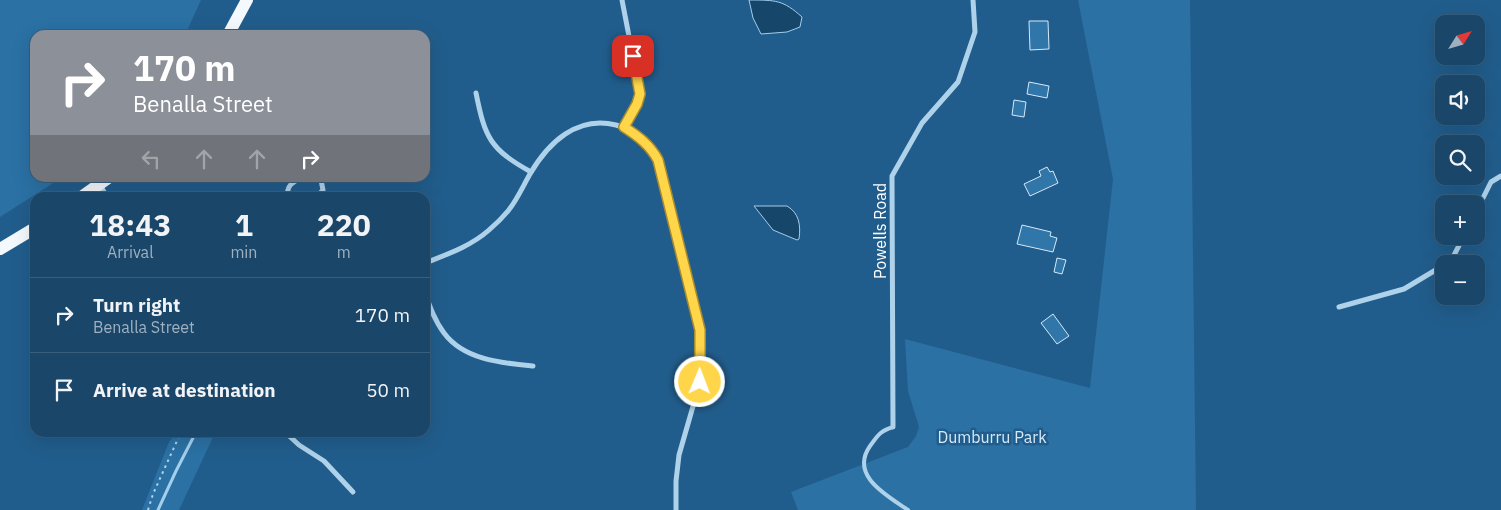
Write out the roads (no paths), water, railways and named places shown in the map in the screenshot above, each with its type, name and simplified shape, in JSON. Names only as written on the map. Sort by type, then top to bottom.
[{"type":"main road","points":[[231,30],[247,0]]},
{"type":"main road","points":[[88,192],[103,182]]},
{"type":"main road","points":[[0,249],[30,231]]},
{"type":"street","points":[[622,0],[640,94],[637,104],[624,127]]},
{"type":"street","name":"Powells Road","points":[[893,427],[892,176],[922,123],[958,82],[975,32],[972,0]]},
{"type":"street","points":[[476,93],[482,124],[490,141],[512,161],[531,172]]},
{"type":"street","points":[[430,261],[464,247],[489,230],[509,210],[546,150],[560,136],[576,128],[594,123],[609,123],[624,127],[640,137],[654,151],[658,160],[700,330],[700,382],[678,455],[676,510]]},
{"type":"street","points":[[1484,195],[1491,182],[1501,176]]},
{"type":"street","points":[[288,192],[288,186],[296,182]]},
{"type":"street","points":[[1339,307],[1404,289],[1435,270]]},
{"type":"street","points":[[430,306],[444,334],[468,353],[502,363],[533,366]]},
{"type":"street","points":[[290,437],[299,445],[324,461],[353,492]]},
{"type":"lane","points":[[893,427],[881,431],[868,450],[864,461],[868,478],[876,488],[908,510]]},
{"type":"waterway","points":[[158,510],[193,437]]},
{"type":"park label","name":"Dumburru Park","points":[[992,437]]}]
